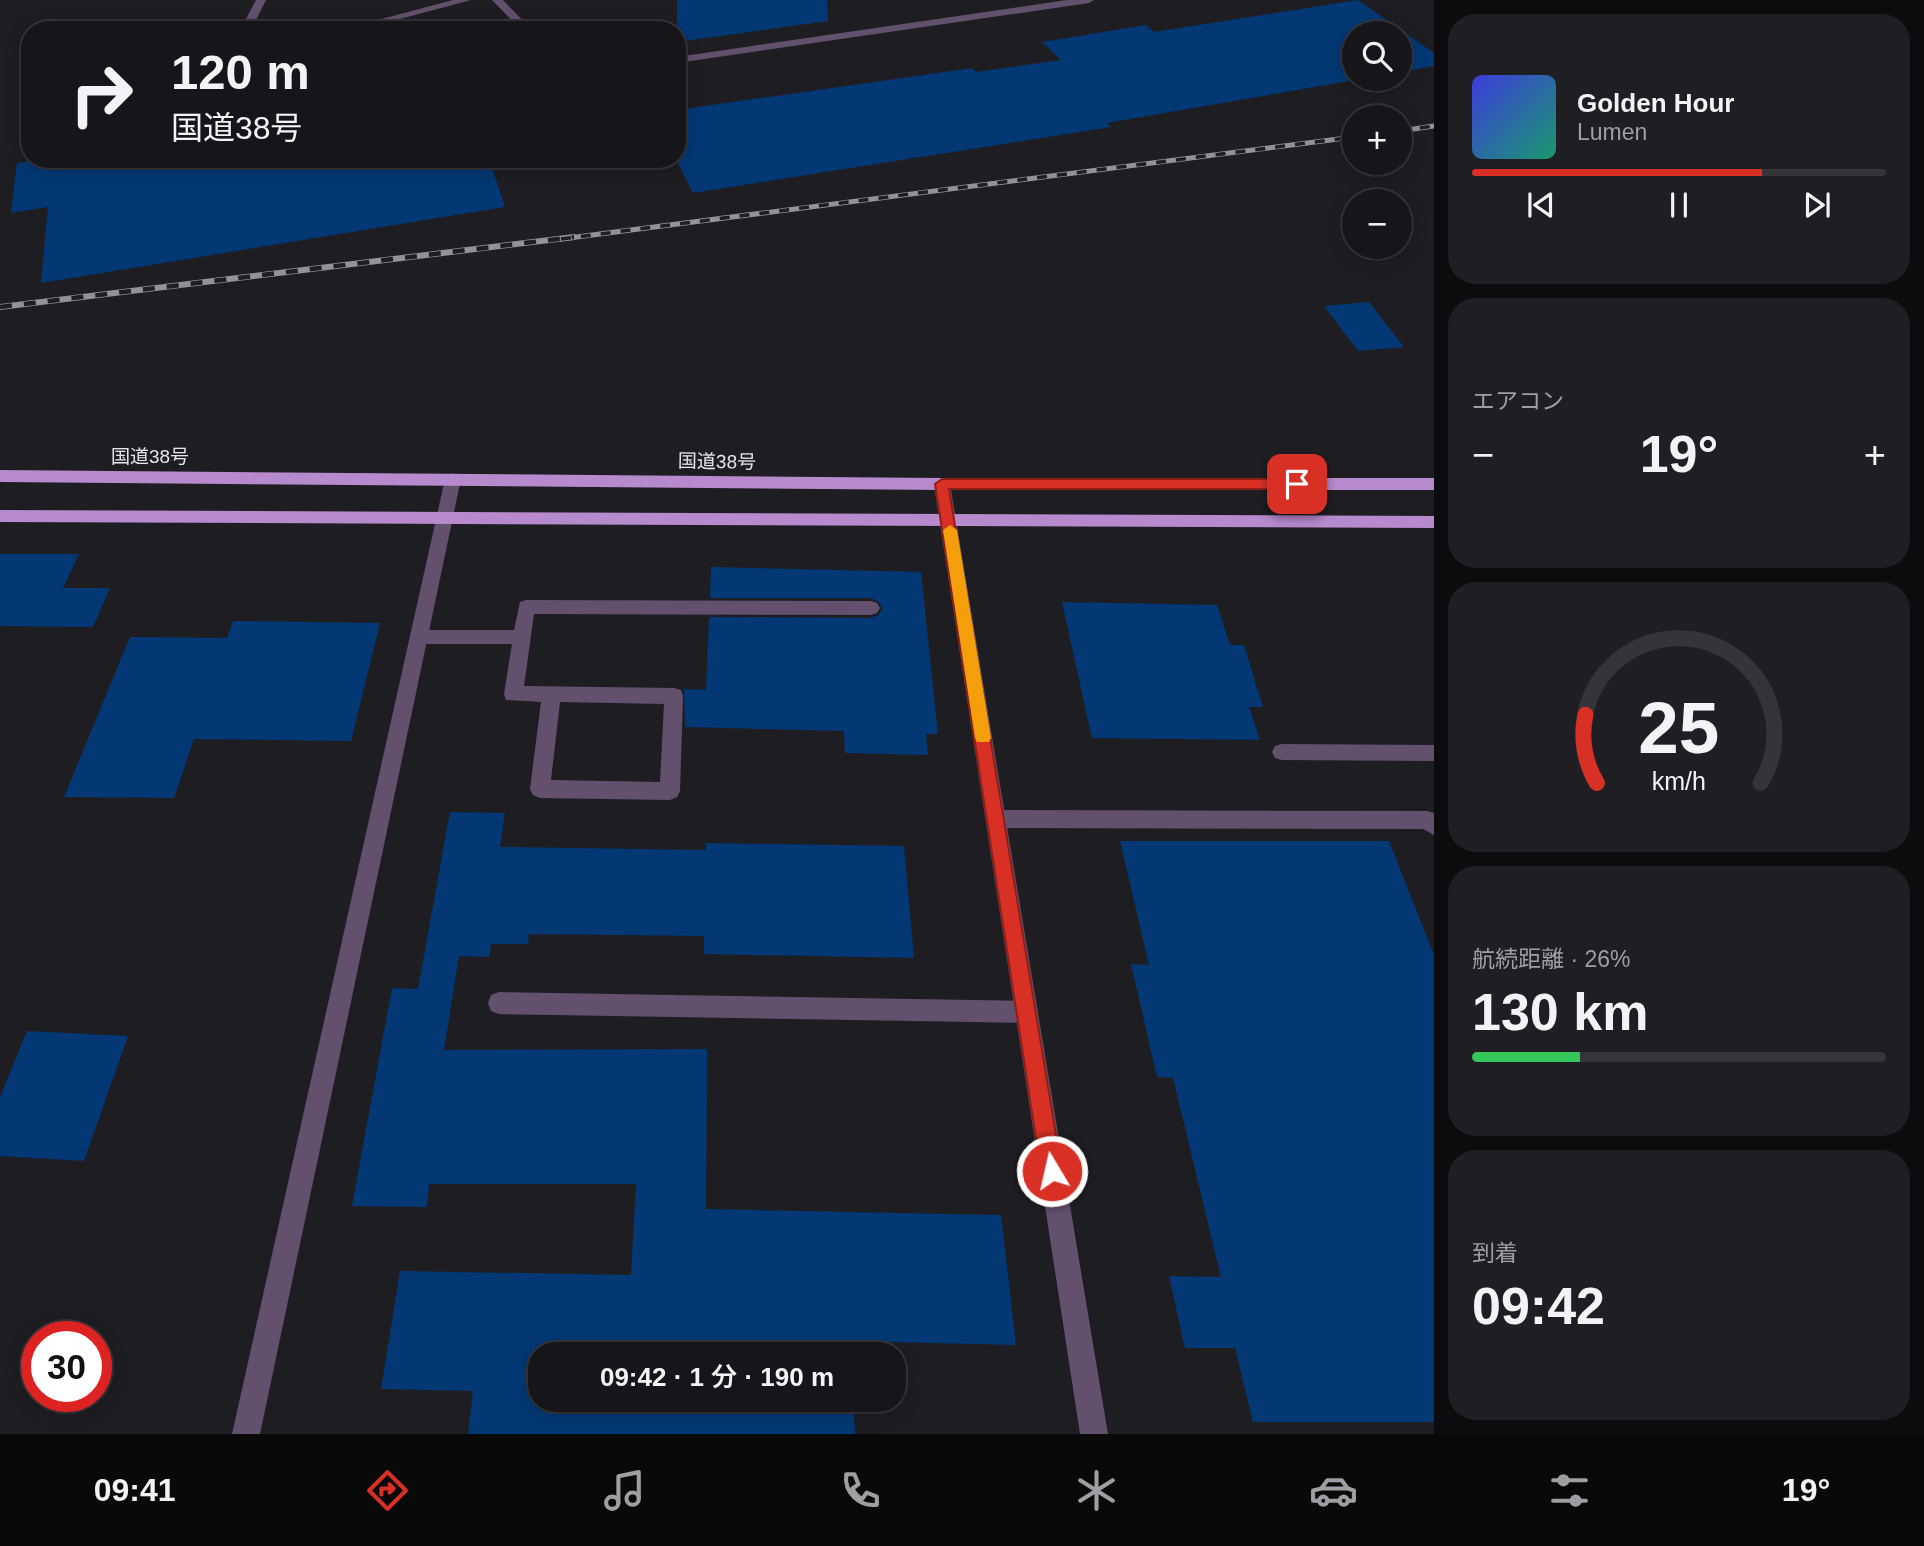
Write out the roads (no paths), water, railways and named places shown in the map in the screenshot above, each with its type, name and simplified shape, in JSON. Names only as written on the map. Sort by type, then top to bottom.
[{"type":"highway","name":"国道38号","points":[[0,476],[942,484],[1434,484]]},
{"type":"highway","points":[[0,516],[1434,522]]},
{"type":"street","points":[[250,21],[261,0]]},
{"type":"street","points":[[381,21],[466,0]]},
{"type":"street","points":[[496,0],[518,21]]},
{"type":"street","points":[[686,59],[1089,0]]},
{"type":"street","points":[[246,1434],[453,479]]},
{"type":"street","points":[[942,484],[1094,1434]]},
{"type":"street","points":[[551,695],[540,789],[670,791],[674,696],[513,694],[526,607],[871,608]]},
{"type":"street","points":[[419,637],[522,637]]},
{"type":"street","points":[[1282,752],[1434,753]]},
{"type":"street","points":[[996,819],[1427,820],[1434,826]]},
{"type":"street","points":[[499,1003],[1027,1013]]},
{"type":"railway","points":[[1412,129],[1434,126]]},
{"type":"railway","points":[[561,239],[1342,139]]},
{"type":"railway","points":[[0,307],[574,237]]}]
